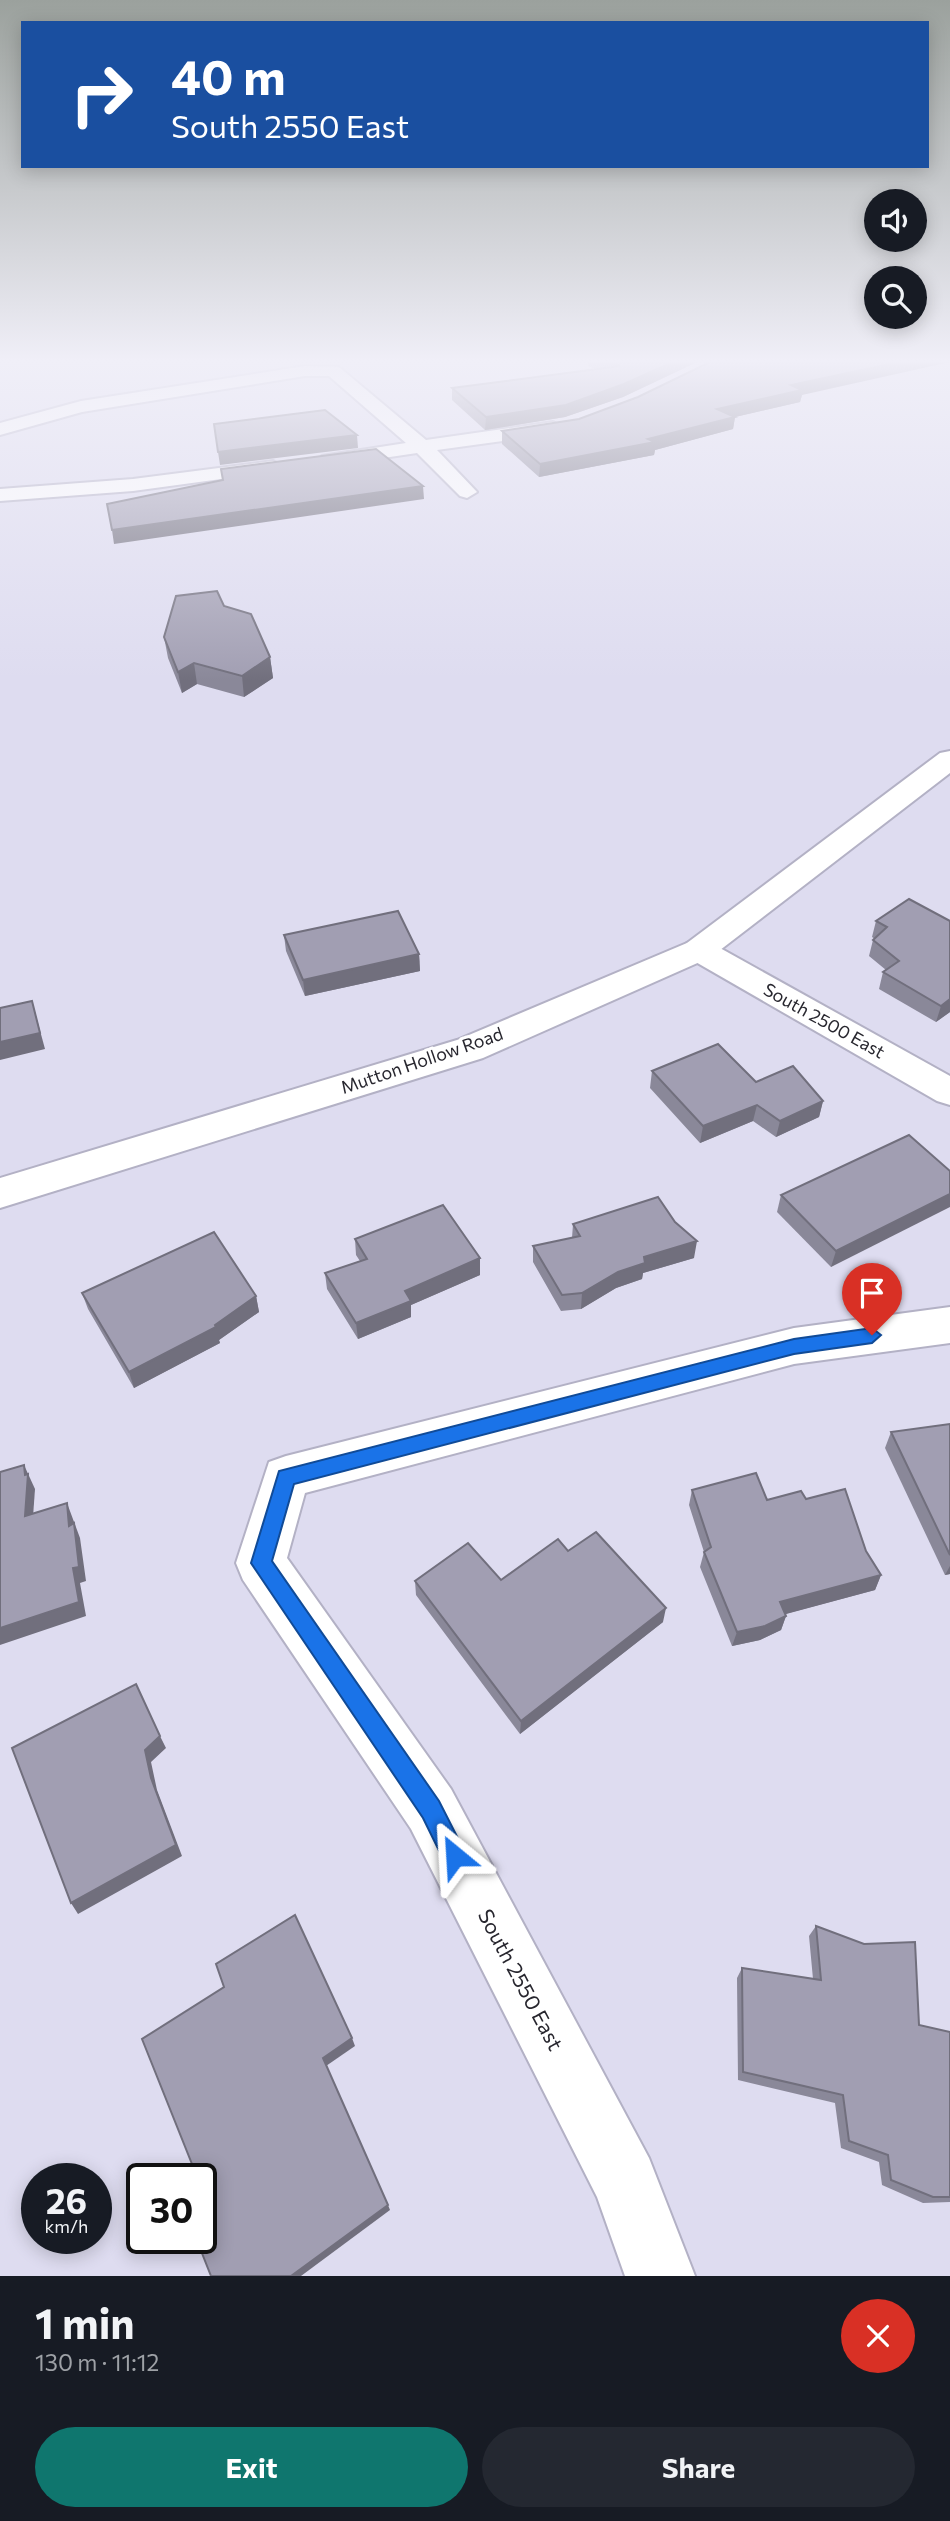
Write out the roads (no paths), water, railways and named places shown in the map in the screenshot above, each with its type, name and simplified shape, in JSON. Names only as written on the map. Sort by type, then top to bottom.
[{"type":"street","points":[[0,495],[133,485],[266,468]]},
{"type":"street","points":[[443,468],[467,492]]},
{"type":"street","name":"Mutton Hollow Road","points":[[0,1193],[470,1049],[699,950],[950,759]]},
{"type":"street","name":"South 2500 East","points":[[699,950],[950,1092]]},
{"type":"street","name":"South 2550 East","points":[[660,2276],[625,2182],[431,1810],[261,1563],[286,1477],[794,1346],[950,1325]]}]
